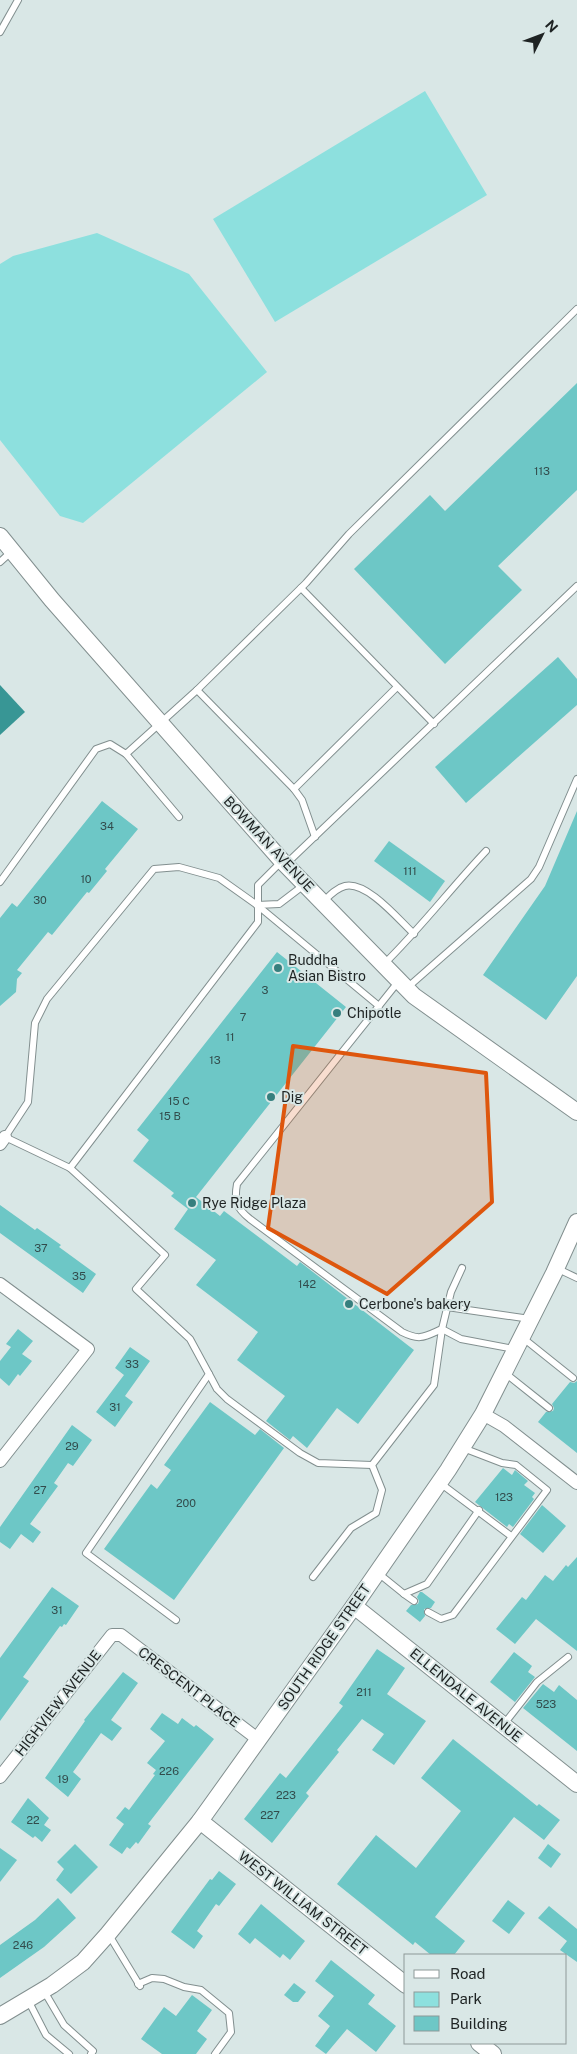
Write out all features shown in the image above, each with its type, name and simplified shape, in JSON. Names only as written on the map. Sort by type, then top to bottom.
[{"type":"street","name":"BOWMAN AVENUE","points":[[0,536],[6,556],[52,600],[284,863],[306,883],[382,966],[444,1019],[577,1112]]},
{"type":"street","name":"SOUTH RIDGE STREET","points":[[0,2016],[44,1990],[83,1962],[200,1821],[259,1740],[440,1483],[483,1414],[577,1222]]},
{"type":"street","points":[[0,1284],[88,1349],[0,1462]]},
{"type":"street","points":[[483,1414],[504,1426],[577,1483]]},
{"type":"street","name":"ELLENDALE AVENUE","points":[[354,1606],[577,1784]]},
{"type":"street","name":"HIGHVIEW AVENUE","points":[[0,1777],[112,1635],[119,1635]]},
{"type":"street","name":"CRESCENT PLACE","points":[[119,1635],[259,1740]]},
{"type":"street","name":"WEST WILLIAM STREET","points":[[200,1821],[404,1983]]},
{"type":"street","points":[[480,2044],[493,2054]]},
{"type":"lane","points":[[0,32],[18,0]]},
{"type":"lane","points":[[126,754],[197,690],[301,588],[350,534],[577,309]]},
{"type":"lane","points":[[70,1168],[258,922],[258,885],[315,837],[577,586]]},
{"type":"lane","points":[[301,588],[434,724]]},
{"type":"lane","points":[[294,789],[398,687]]},
{"type":"lane","points":[[197,690],[294,789],[302,800],[315,837]]},
{"type":"lane","points":[[0,882],[96,749],[110,744],[126,754],[179,817]]},
{"type":"lane","points":[[442,1328],[425,1336],[414,1338],[402,1332],[239,1210],[235,1196],[237,1184],[379,1006],[531,878],[539,867],[577,779]]},
{"type":"lane","points":[[382,966],[414,934],[462,876],[486,851]]},
{"type":"lane","points":[[372,1465],[318,1463],[300,1453],[227,1399],[217,1389],[190,1339],[136,1288],[165,1256],[70,1168],[3,1141],[28,1102],[35,1024],[47,999],[154,869],[179,867],[215,876],[257,905],[379,1006]]},
{"type":"lane","points":[[257,905],[279,904],[306,883]]},
{"type":"lane","points":[[323,902],[343,886],[352,885],[363,888],[414,934]]},
{"type":"lane","points":[[372,1465],[434,1385],[442,1328],[451,1292],[462,1268]]},
{"type":"lane","points":[[556,1268],[577,1278]]},
{"type":"lane","points":[[447,1308],[531,1319]]},
{"type":"lane","points":[[442,1328],[461,1339],[519,1343],[573,1378]]},
{"type":"lane","points":[[504,1372],[549,1408]]},
{"type":"lane","points":[[176,1620],[86,1553],[209,1374]]},
{"type":"lane","points":[[428,1612],[441,1619],[453,1615],[547,1490],[516,1465],[502,1463],[462,1447]]},
{"type":"lane","points":[[313,1577],[351,1528],[376,1513],[382,1490],[372,1465]]},
{"type":"lane","points":[[440,1483],[479,1510],[511,1536]]},
{"type":"lane","points":[[404,1594],[427,1584],[479,1510]]},
{"type":"lane","points":[[377,1573],[414,1601]]},
{"type":"lane","points":[[503,1725],[537,1682],[568,1657]]},
{"type":"lane","points":[[108,1934],[140,1986],[152,1978],[164,1979],[184,1987],[201,1990],[229,2013],[231,2032],[215,2054]]},
{"type":"lane","points":[[44,1990],[64,2025],[94,2053]]},
{"type":"lane","points":[[28,2000],[46,2035],[69,2054]]},
{"type":"highlighted area","points":[[293,1046],[486,1073],[492,1202],[387,1294],[268,1228]]},
{"type":"green space","points":[[425,91],[487,195],[275,322],[213,219]]},
{"type":"green space","points":[[97,233],[189,274],[267,372],[83,523],[60,516],[0,440],[0,264],[13,256]]},
{"type":"shaded area","points":[[0,685],[25,712],[0,735]]},
{"type":"building","points":[[577,383],[577,490],[498,566],[522,590],[445,664],[354,569],[430,495],[445,511]]},
{"type":"building","points":[[558,657],[577,679],[577,705],[466,803],[435,767]]},
{"type":"building","points":[[102,801],[138,829],[105,869],[107,871],[89,893],[87,892],[52,935],[48,932],[17,970],[22,973],[17,979],[16,992],[0,1006],[0,918],[12,903],[17,907]]},
{"type":"building","points":[[577,811],[577,976],[546,1020],[483,975],[545,886]]},
{"type":"building","points":[[389,841],[445,881],[430,902],[374,861]]},
{"type":"building","name":"Rye Ridge Plaza","points":[[277,952],[346,1007],[196,1197],[220,1216],[224,1211],[297,1266],[300,1262],[414,1350],[358,1424],[337,1408],[307,1448],[293,1436],[290,1440],[266,1421],[285,1396],[237,1360],[258,1332],[196,1285],[216,1260],[174,1229],[188,1209],[171,1196],[174,1193],[133,1161],[149,1140],[137,1130]]},
{"type":"building","points":[[0,1205],[35,1230],[37,1228],[61,1245],[59,1247],[96,1274],[83,1293],[0,1233]]},
{"type":"building","points":[[18,1329],[33,1341],[22,1354],[32,1361],[20,1376],[18,1374],[9,1386],[0,1378],[0,1361],[11,1347],[6,1344]]},
{"type":"building","points":[[130,1347],[150,1361],[125,1396],[133,1402],[115,1427],[96,1412],[124,1375],[115,1368]]},
{"type":"building","points":[[577,1381],[577,1453],[538,1422],[546,1412],[553,1411],[552,1404],[570,1382],[574,1383]]},
{"type":"building","points":[[210,1402],[255,1435],[260,1429],[284,1448],[174,1600],[104,1549],[151,1484],[157,1489],[171,1470],[164,1465]]},
{"type":"building","points":[[72,1425],[92,1440],[73,1466],[68,1463],[54,1483],[58,1486],[30,1524],[41,1532],[33,1543],[21,1534],[10,1549],[0,1542],[0,1527]]},
{"type":"building","points":[[503,1468],[512,1475],[515,1470],[528,1481],[524,1485],[535,1493],[532,1497],[534,1499],[513,1527],[509,1524],[507,1527],[475,1502]]},
{"type":"building","points":[[542,1505],[566,1526],[543,1553],[520,1534]]},
{"type":"building","points":[[577,1557],[577,1651],[536,1619],[515,1644],[496,1629],[522,1597],[526,1600],[545,1575],[553,1581],[566,1565],[568,1567]]},
{"type":"building","points":[[52,1587],[79,1606],[66,1625],[60,1626],[23,1677],[29,1681],[0,1721],[0,1658]]},
{"type":"building","points":[[420,1592],[435,1602],[431,1608],[424,1609],[425,1616],[420,1622],[406,1611],[411,1605],[418,1604],[417,1597]]},
{"type":"building","points":[[377,1649],[405,1668],[387,1694],[426,1721],[394,1765],[372,1750],[384,1734],[362,1719],[337,1750],[339,1752],[306,1793],[309,1796],[272,1843],[244,1819],[280,1773],[286,1778],[343,1706],[339,1703]]},
{"type":"building","points":[[514,1652],[532,1666],[528,1672],[535,1677],[515,1702],[490,1682]]},
{"type":"building","points":[[123,1672],[138,1683],[111,1720],[122,1728],[112,1741],[101,1733],[73,1772],[81,1779],[68,1797],[45,1778],[84,1720]]},
{"type":"building","points":[[543,1684],[554,1692],[559,1685],[577,1700],[577,1751],[523,1708]]},
{"type":"building","points":[[162,1713],[178,1724],[182,1718],[194,1727],[196,1725],[214,1739],[148,1824],[151,1826],[138,1844],[136,1842],[130,1849],[127,1847],[122,1854],[109,1845],[124,1824],[116,1818],[125,1807],[129,1810],[155,1775],[153,1774],[156,1770],[147,1763],[165,1741],[150,1729]]},
{"type":"building","points":[[453,1739],[537,1806],[539,1804],[560,1820],[544,1840],[514,1817],[435,1917],[465,1941],[455,1954],[430,1954],[415,1942],[413,1945],[337,1884],[376,1835],[416,1868],[461,1811],[421,1778]]},
{"type":"building","points":[[28,1798],[49,1818],[44,1825],[51,1830],[42,1842],[35,1836],[33,1838],[11,1822]]},
{"type":"building","points":[[75,1844],[98,1867],[71,1894],[56,1880],[64,1869],[57,1862]]},
{"type":"building","points":[[548,1844],[561,1854],[551,1868],[538,1858]]},
{"type":"building","points":[[0,1848],[17,1860],[0,1882]]},
{"type":"building","points":[[219,1871],[236,1884],[219,1906],[216,1904],[197,1931],[203,1936],[194,1949],[171,1932],[210,1879],[212,1880]]},
{"type":"building","points":[[58,1898],[76,1918],[44,1947],[0,1978],[0,1945],[35,1920]]},
{"type":"building","points":[[508,1900],[525,1913],[509,1934],[492,1921]]},
{"type":"building","points":[[261,1904],[305,1941],[290,1960],[283,1954],[280,1958],[255,1938],[250,1944],[238,1934]]},
{"type":"building","points":[[549,1906],[577,1929],[577,1962],[560,1950],[567,1941],[538,1918]]},
{"type":"building","points":[[331,1960],[375,1995],[368,2004],[396,2026],[376,2052],[347,2029],[326,2054],[315,2046],[330,2026],[318,2016],[334,1996],[315,1981]]},
{"type":"building","points":[[294,1983],[306,1992],[298,2002],[293,2002],[284,1995]]},
{"type":"building","points":[[192,1995],[212,2010],[197,2031],[207,2039],[196,2054],[162,2054],[141,2039],[164,2007],[176,2016]]},
{"type":"place","name":"Buddha Asian Bistro","points":[[278,968]]},
{"type":"place","name":"Chipotle","points":[[337,1013]]},
{"type":"place","name":"Dig","points":[[271,1097]]},
{"type":"place","name":"Rye Ridge Plaza","points":[[192,1203]]},
{"type":"place","name":"Cerbone's bakery","points":[[349,1304]]}]
